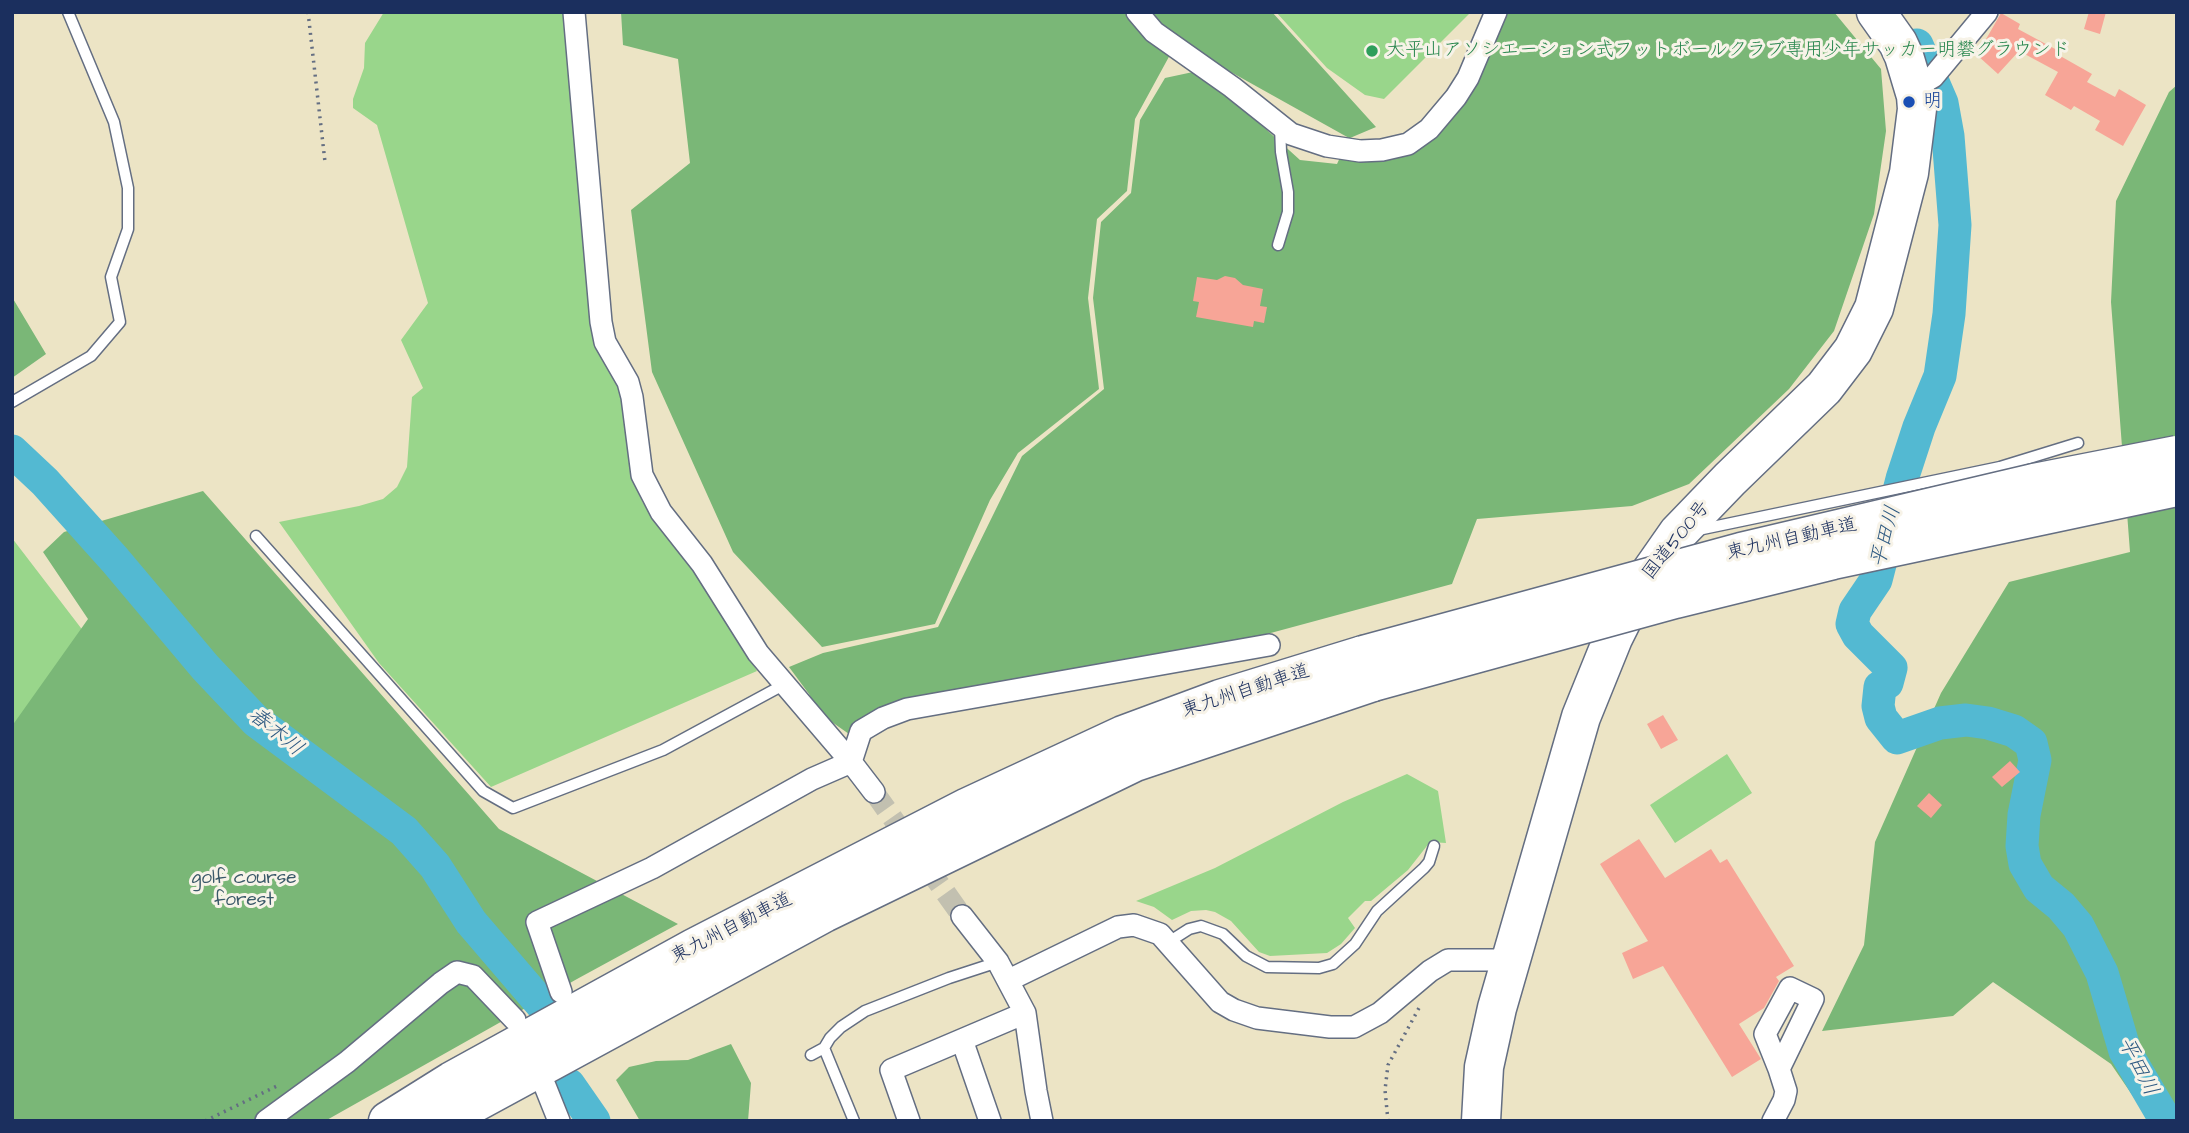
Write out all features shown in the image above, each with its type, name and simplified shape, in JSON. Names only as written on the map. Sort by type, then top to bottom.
[{"type":"highway","name":"国道500号","points":[[1481,1121],[1481,1092],[1489,1038],[1581,717],[1596,677],[1634,596],[1678,533],[1824,388],[1853,350],[1874,308],[1909,173],[1917,109],[1925,81],[1876,12]]},
{"type":"highway","name":"東九州自動車道","points":[[441,1121],[824,913],[1135,761],[1368,668],[1741,551],[2034,483],[2177,456]]},
{"type":"highway","name":"東九州自動車道","points":[[388,1121],[452,1081],[694,948],[968,807],[1123,735],[1220,699],[1675,599],[1820,563],[2177,487]]},
{"type":"street","points":[[574,12],[601,322],[605,342],[628,382],[642,475],[661,512],[702,564],[758,653],[874,792]]},
{"type":"street","points":[[1137,12],[1154,32],[1232,87],[1280,126],[1301,138],[1327,146],[1360,151],[1382,150],[1408,144],[1429,128],[1456,97],[1478,60],[1496,12]]},
{"type":"street","points":[[1925,81],[1986,12]]},
{"type":"street","points":[[561,992],[537,922],[652,868],[812,779],[851,762],[861,731],[883,719],[906,709],[1269,645]]},
{"type":"street","points":[[962,916],[1004,971],[1025,1013],[1042,1121]]},
{"type":"street","points":[[1004,971],[1118,927],[1134,925],[1153,931],[1220,1002],[1234,1010],[1257,1018],[1330,1027],[1354,1027],[1370,1021],[1430,971],[1448,960],[1511,960]]},
{"type":"street","points":[[266,1121],[347,1062],[457,972],[472,976],[515,1020]]},
{"type":"street","points":[[909,1121],[891,1070],[1025,1013]]},
{"type":"street","points":[[962,1040],[990,1121]]},
{"type":"street","points":[[1773,1121],[1786,1091],[1779,1069]]},
{"type":"street","points":[[545,1086],[559,1121]]},
{"type":"lane","points":[[12,402],[91,356],[120,322],[111,277],[128,229],[128,188],[114,122],[68,12]]},
{"type":"lane","points":[[1279,245],[1288,212],[1280,126]]},
{"type":"lane","points":[[1678,533],[1744,522],[1872,492],[2000,467],[2078,443]]},
{"type":"lane","points":[[256,536],[483,791],[513,808],[663,750],[785,684]]},
{"type":"lane","points":[[1167,943],[1189,929],[1201,926],[1223,934],[1246,956],[1267,967],[1319,968],[1333,964],[1355,944],[1377,911],[1424,868],[1434,846]]},
{"type":"lane","points":[[811,1055],[824,1048],[841,1027],[877,1005],[949,978],[1004,971]]},
{"type":"lane","points":[[824,1048],[854,1121]]},
{"type":"path","points":[[308,12],[326,162]]},
{"type":"path","points":[[1388,1121],[1385,1090],[1388,1065],[1433,981],[1430,971]]},
{"type":"path","points":[[205,1121],[281,1084]]},
{"type":"green space","points":[[384,12],[564,12],[626,412],[631,477],[643,503],[702,577],[757,671],[491,787],[379,663],[279,522],[383,499],[397,487],[407,467],[412,397],[423,388],[401,340],[428,303],[377,125],[353,108],[353,99],[364,68],[365,43]]},
{"type":"green space","points":[[621,12],[1272,12],[1376,127],[1350,138],[1377,158],[1411,144],[1504,12],[1834,12],[1881,69],[1886,131],[1874,214],[1834,331],[1789,389],[1689,484],[1632,506],[1477,519],[1452,584],[1267,634],[922,713],[849,734],[819,713],[789,667],[823,653],[938,627],[1022,456],[1104,389],[1093,298],[1101,222],[1131,193],[1140,120],[1165,78],[1193,72],[1238,104],[1300,160],[1337,164],[1349,138],[1177,42],[1135,119],[1127,191],[1097,219],[1088,298],[1099,389],[1018,453],[990,500],[935,624],[822,647],[733,552],[652,372],[631,210],[690,163],[678,59],[623,45]]},
{"type":"green space","name":"大平山アソシエーション式フットボールクラブ専用少年サッカー明礬グラウンド","points":[[1276,12],[1471,12],[1384,99],[1365,95],[1327,68]]},
{"type":"green space","points":[[2177,85],[2177,1121],[2150,1121],[2111,1064],[1993,982],[1953,1016],[1822,1031],[1864,945],[1875,842],[1941,693],[2009,582],[2130,552],[2111,302],[2116,201],[2169,92]]},
{"type":"green space","points":[[12,297],[46,354],[12,378]]},
{"type":"green space","name":"golf course forest","points":[[203,491],[499,829],[678,924],[325,1121],[12,1121],[12,726],[88,619],[43,552],[64,532]]},
{"type":"green space","points":[[12,538],[120,679],[12,796]]},
{"type":"green space","points":[[1727,754],[1752,793],[1675,843],[1650,805]]},
{"type":"green space","points":[[1407,774],[1438,791],[1446,843],[1430,842],[1408,870],[1371,901],[1365,901],[1348,918],[1355,928],[1341,944],[1327,953],[1270,956],[1259,952],[1231,921],[1215,912],[1191,911],[1172,920],[1154,907],[1136,901],[1215,868],[1343,802]]},
{"type":"green space","points":[[731,1044],[751,1083],[748,1121],[640,1121],[616,1080],[629,1067],[656,1061],[688,1060]]},
{"type":"building","points":[[2089,12],[2106,12],[2100,34],[2084,29]]},
{"type":"building","points":[[2001,13],[2020,24],[2018,29],[2057,50],[2055,53],[2092,74],[2087,82],[2115,97],[2119,89],[2146,105],[2123,146],[2095,130],[2100,121],[2074,106],[2071,110],[2045,95],[2058,72],[2019,51],[1998,74],[1977,55]]},
{"type":"building","points":[[1225,276],[1235,278],[1243,285],[1263,289],[1260,306],[1267,307],[1264,323],[1254,321],[1253,327],[1196,317],[1199,302],[1193,301],[1197,277],[1217,280]]},
{"type":"building","points":[[1663,715],[1678,740],[1661,749],[1647,724]]},
{"type":"building","points":[[2010,761],[2020,772],[2002,787],[1992,777]]},
{"type":"building","points":[[1929,793],[1942,805],[1931,818],[1917,806]]},
{"type":"building","points":[[1639,839],[1665,878],[1711,849],[1720,863],[1727,859],[1794,966],[1776,977],[1779,981],[1764,1008],[1739,1024],[1761,1059],[1732,1077],[1663,966],[1633,979],[1622,953],[1648,941],[1600,864]]},
{"type":"waterway","name":"平田川","points":[[1917,45],[1942,103],[1948,136],[1955,225],[1949,314],[1940,376],[1902,479],[1876,580],[1855,611],[1852,624],[1858,635],[1891,668],[1887,683],[1880,687],[1878,706],[1881,718],[1897,738],[1940,723],[1966,720],[2014,731],[2031,743],[2035,760],[2024,815],[2022,846],[2025,864],[2039,888],[2061,906],[2078,926],[2102,973],[2125,1051],[2166,1121]]},
{"type":"waterway","name":"春木川","points":[[12,451],[45,482],[205,667],[256,721],[404,831],[435,866],[471,922],[543,1006]]},
{"type":"waterway","name":"春木川","points":[[569,1085],[594,1121]]},
{"type":"tunnel","points":[[874,792],[962,916]]},
{"type":"place","name":"大平山アソシエーション式フットボールクラブ専用少年サッカー明礬グラウンド","points":[[1372,51]]},
{"type":"place","name":"明","points":[[1909,102]]}]
